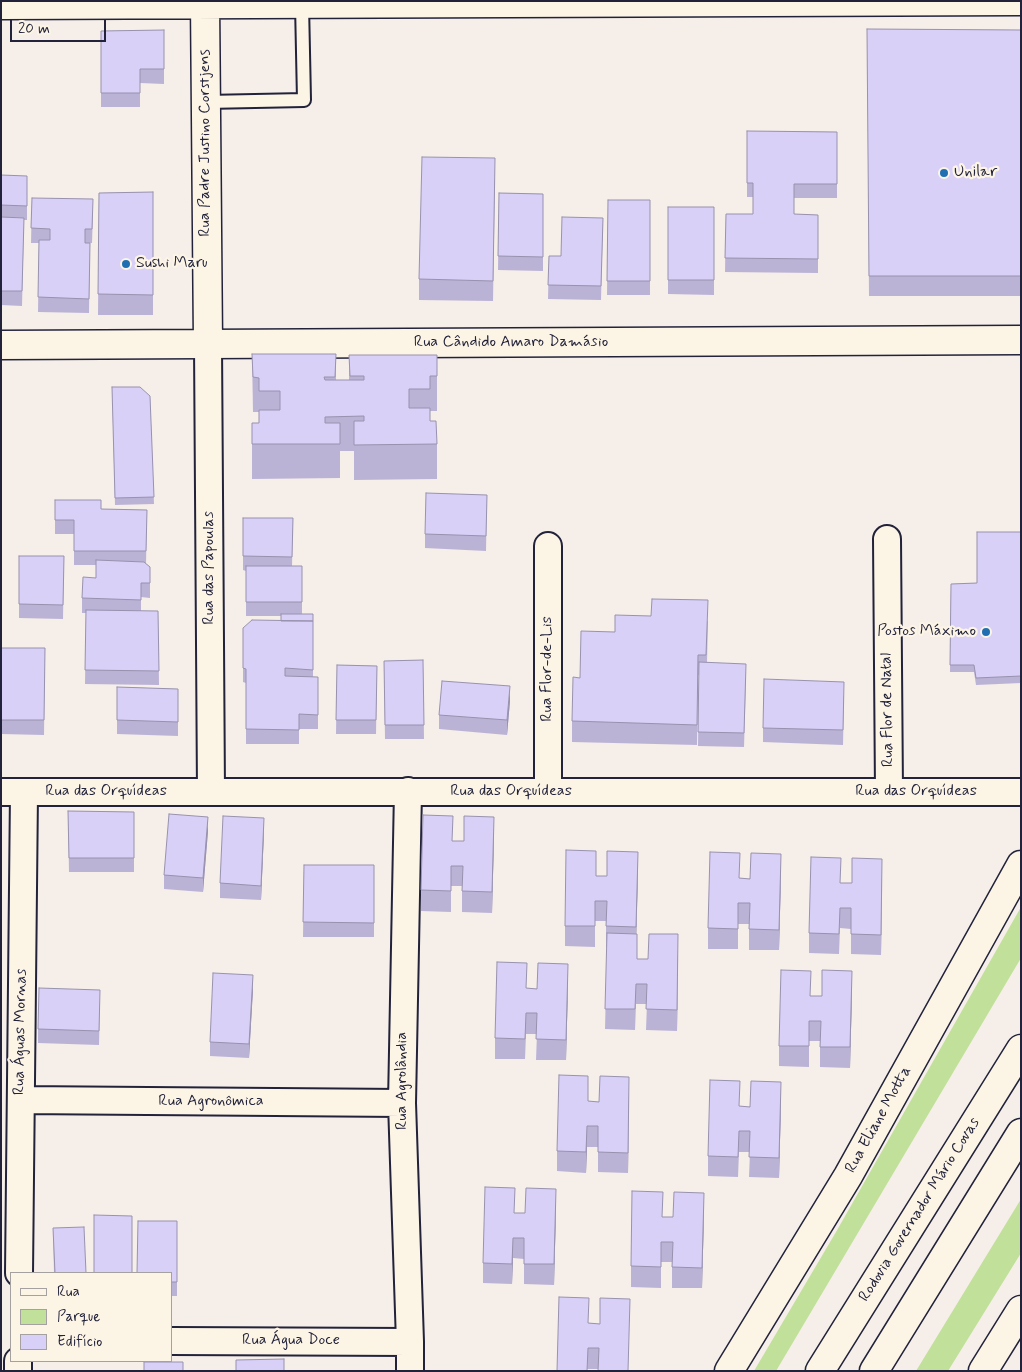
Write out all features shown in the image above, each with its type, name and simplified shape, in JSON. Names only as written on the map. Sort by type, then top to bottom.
[{"type":"main road","points":[[1,6],[205,3],[1021,1]]},
{"type":"main road","name":"Rua Padre Justino Corstjens","points":[[205,3],[208,344]]},
{"type":"main road","name":"Rua Cândido Amaro Damásio","points":[[1,345],[1021,340]]},
{"type":"main road","name":"Rua Eliane Motta","points":[[729,1371],[848,1176],[1021,865]]},
{"type":"main road","name":"Rodovia Governador Mário Covas","points":[[820,1371],[1021,1049]]},
{"type":"main road","points":[[874,1371],[1021,1132]]},
{"type":"main road","points":[[983,1371],[1021,1310]]},
{"type":"street","name":"Rua das Papoulas","points":[[208,344],[211,792]]},
{"type":"street","name":"Rua Flor de Natal","points":[[887,539],[889,792]]},
{"type":"street","name":"Rua Flor-de-Lis","points":[[548,546],[548,792]]},
{"type":"street","name":"Rua Agrolândia","points":[[408,791],[402,1103],[410,1371]]},
{"type":"street","name":"Rua das Orquídeas","points":[[12,792],[1021,792]]},
{"type":"street","name":"Rua Águas Mornas","points":[[12,792],[21,1100],[19,1272]]},
{"type":"street","name":"Rua Agronômica","points":[[21,1100],[402,1103]]},
{"type":"street","name":"Rua Água Doce","points":[[172,1340],[410,1342]]},
{"type":"lane","points":[[206,102],[304,100],[302,4]]},
{"type":"green space","points":[[1021,907],[1021,958],[776,1371],[754,1371],[836,1232]]},
{"type":"green space","points":[[1021,1199],[1021,1253],[948,1371],[916,1371]]},
{"type":"building","name":"Unilar","points":[[867,29],[1021,30],[1021,276],[869,276]]},
{"type":"building","points":[[164,30],[164,69],[140,69],[140,93],[101,93],[101,31]]},
{"type":"building","points":[[747,131],[837,132],[837,184],[794,184],[794,214],[818,215],[818,259],[725,258],[726,214],[753,214],[753,183],[747,183]]},
{"type":"building","points":[[422,157],[495,158],[493,281],[419,279]]},
{"type":"building","points":[[1,175],[27,176],[27,206],[1,205]]},
{"type":"building","name":"Sushi Maru","points":[[153,192],[153,295],[98,294],[99,193]]},
{"type":"building","points":[[499,193],[543,194],[543,257],[498,256]]},
{"type":"building","points":[[32,198],[93,199],[92,229],[85,229],[85,243],[90,243],[89,299],[38,297],[39,240],[50,240],[50,229],[31,228]]},
{"type":"building","points":[[608,200],[650,200],[650,281],[607,281]]},
{"type":"building","points":[[668,207],[714,207],[714,280],[668,280]]},
{"type":"building","points":[[1,217],[24,218],[22,291],[1,291]]},
{"type":"building","points":[[562,217],[603,218],[601,286],[548,285],[549,256],[561,256]]},
{"type":"building","points":[[252,354],[336,354],[335,377],[324,377],[325,380],[364,380],[364,376],[350,376],[349,355],[437,355],[437,376],[430,376],[430,389],[409,389],[409,408],[430,408],[430,421],[436,421],[437,444],[354,445],[354,421],[364,421],[364,416],[325,417],[325,423],[340,423],[340,444],[252,444],[252,423],[259,423],[259,410],[280,410],[280,391],[259,391],[259,378],[253,377]]},
{"type":"building","points":[[112,387],[140,387],[150,396],[154,497],[115,498]]},
{"type":"building","points":[[426,493],[487,495],[486,536],[425,534]]},
{"type":"building","points":[[55,500],[101,500],[101,509],[147,510],[146,551],[74,551],[74,520],[55,520]]},
{"type":"building","points":[[243,518],[293,518],[292,557],[243,556]]},
{"type":"building","name":"Postos Máximo","points":[[977,532],[1021,532],[1021,676],[976,678],[974,665],[950,665],[951,584],[977,583]]},
{"type":"building","points":[[19,556],[64,556],[63,605],[19,604]]},
{"type":"building","points":[[96,560],[144,562],[150,567],[150,583],[141,583],[141,600],[82,598],[83,577],[96,578]]},
{"type":"building","points":[[246,566],[302,566],[302,602],[246,602]]},
{"type":"building","points":[[652,599],[708,600],[706,655],[698,655],[697,725],[572,721],[573,677],[580,678],[581,631],[615,632],[615,615],[651,616]]},
{"type":"building","points":[[86,610],[158,611],[159,671],[85,670]]},
{"type":"building","points":[[281,614],[313,614],[313,621],[281,621]]},
{"type":"building","points":[[252,620],[313,621],[313,670],[285,668],[285,676],[318,677],[318,715],[299,714],[299,730],[246,729],[246,669],[243,668],[243,628]]},
{"type":"building","points":[[1,648],[45,648],[44,720],[1,720]]},
{"type":"building","points":[[423,660],[424,725],[385,725],[384,661]]},
{"type":"building","points":[[699,662],[746,664],[744,733],[698,732]]},
{"type":"building","points":[[337,665],[377,666],[376,720],[336,720]]},
{"type":"building","points":[[764,679],[844,682],[843,730],[763,728]]},
{"type":"building","points":[[442,681],[510,686],[507,720],[439,715]]},
{"type":"building","points":[[117,687],[178,689],[178,722],[117,720]]},
{"type":"building","points":[[68,811],[134,812],[134,858],[69,858]]},
{"type":"building","points":[[169,814],[208,817],[203,878],[164,875]]},
{"type":"building","points":[[423,815],[453,816],[452,841],[464,841],[464,816],[494,817],[492,892],[462,891],[463,866],[451,866],[451,891],[421,890]]},
{"type":"building","points":[[223,816],[264,818],[261,886],[220,883]]},
{"type":"building","points":[[566,850],[596,851],[596,876],[607,876],[607,851],[638,852],[636,927],[606,926],[607,901],[595,901],[595,926],[565,926]]},
{"type":"building","points":[[710,852],[740,853],[739,878],[750,879],[751,853],[781,854],[779,930],[749,929],[750,903],[738,903],[738,929],[708,928]]},
{"type":"building","points":[[811,857],[841,858],[840,883],[852,883],[852,858],[882,859],[881,935],[851,934],[851,908],[840,908],[839,934],[809,933]]},
{"type":"building","points":[[304,865],[374,865],[374,923],[303,922]]},
{"type":"building","points":[[607,933],[637,934],[637,959],[648,959],[649,934],[678,934],[677,1010],[646,1009],[647,984],[636,984],[635,1009],[605,1009]]},
{"type":"building","points":[[497,962],[527,963],[526,988],[537,989],[538,963],[568,964],[566,1040],[536,1039],[537,1013],[526,1013],[525,1039],[495,1038]]},
{"type":"building","points":[[781,970],[811,971],[810,996],[822,996],[822,970],[852,971],[850,1047],[820,1047],[821,1021],[809,1021],[809,1046],[779,1046]]},
{"type":"building","points":[[213,973],[253,975],[249,1044],[210,1042]]},
{"type":"building","points":[[39,988],[100,990],[99,1031],[38,1029]]},
{"type":"building","points":[[559,1075],[588,1076],[588,1101],[599,1102],[600,1076],[629,1077],[628,1153],[598,1152],[598,1126],[587,1126],[586,1152],[557,1151]]},
{"type":"building","points":[[710,1080],[740,1081],[739,1106],[750,1107],[751,1081],[781,1082],[779,1158],[749,1157],[750,1131],[739,1131],[738,1157],[708,1156]]},
{"type":"building","points":[[485,1187],[515,1188],[514,1213],[525,1213],[526,1188],[556,1189],[554,1264],[524,1264],[524,1238],[513,1238],[512,1264],[483,1263]]},
{"type":"building","points":[[632,1191],[663,1192],[662,1217],[673,1217],[674,1192],[704,1193],[702,1268],[672,1267],[673,1242],[661,1242],[661,1267],[631,1266]]},
{"type":"building","points":[[94,1215],[132,1216],[132,1272],[94,1272]]},
{"type":"building","points":[[138,1221],[177,1221],[177,1282],[172,1282],[172,1272],[137,1272]]},
{"type":"building","points":[[84,1227],[86,1272],[55,1272],[53,1228]]},
{"type":"building","points":[[559,1297],[589,1298],[588,1323],[600,1324],[600,1298],[630,1299],[628,1371],[598,1371],[599,1348],[588,1348],[587,1371],[557,1371]]},
{"type":"building","points":[[284,1359],[284,1371],[236,1371],[236,1360]]},
{"type":"building","points":[[144,1362],[183,1362],[183,1371],[144,1371]]},
{"type":"place","name":"Unilar","points":[[944,173]]},
{"type":"place","name":"Sushi Maru","points":[[126,264]]},
{"type":"place","name":"Postos Máximo","points":[[986,632]]}]
